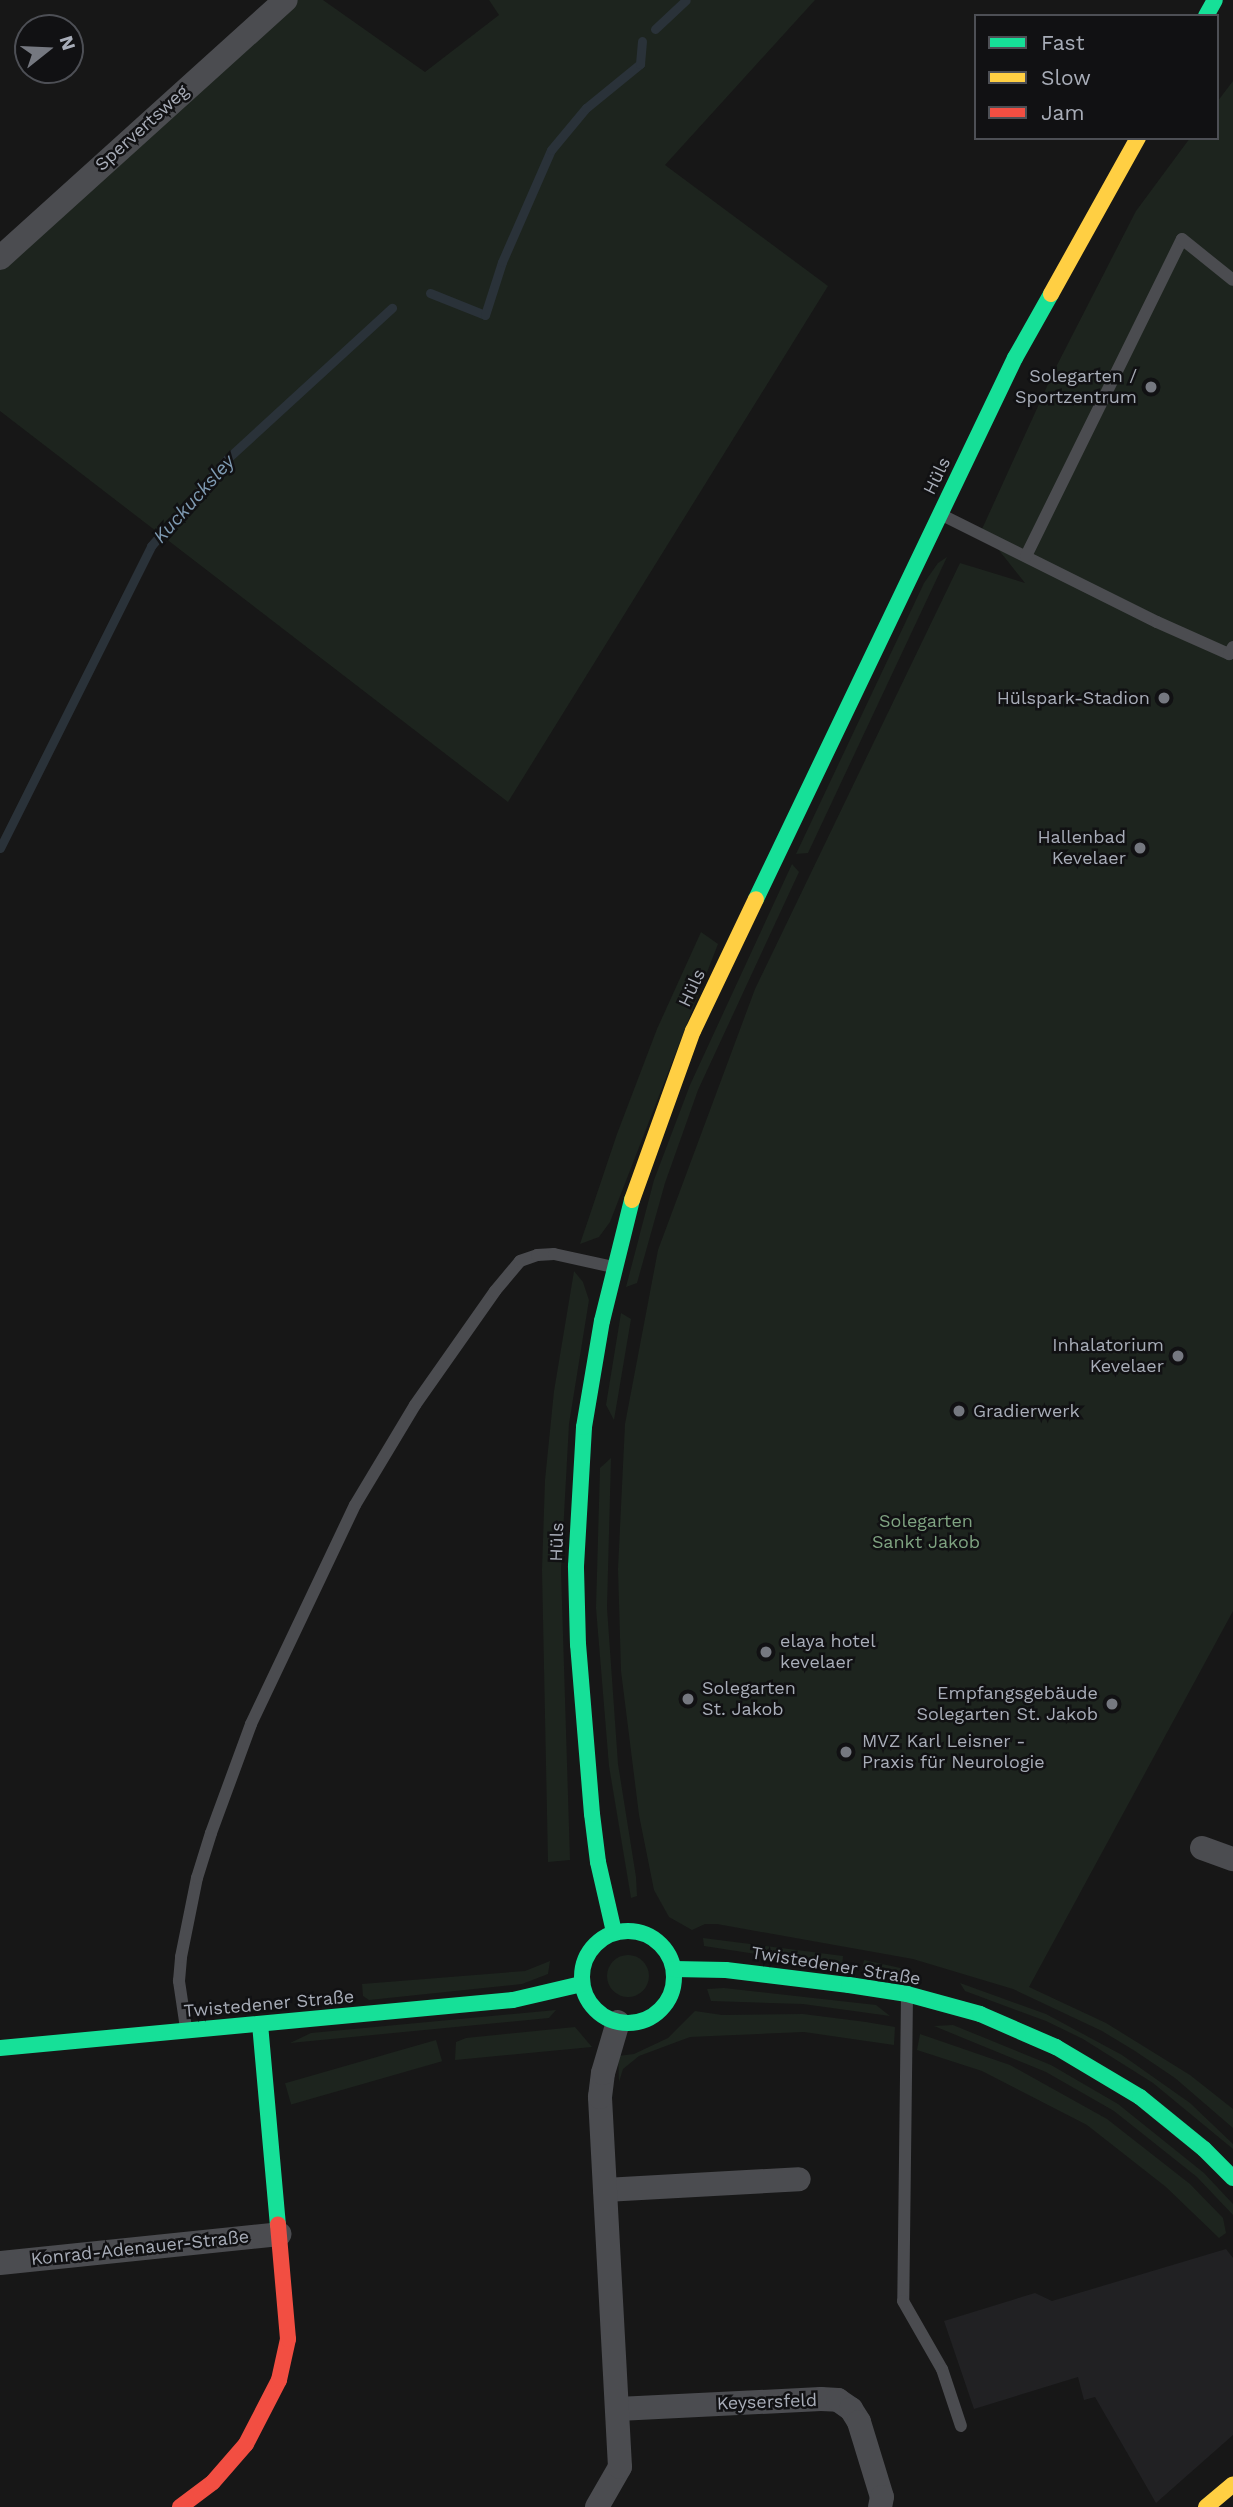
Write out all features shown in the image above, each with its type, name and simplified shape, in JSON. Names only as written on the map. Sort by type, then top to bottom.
[{"type":"street","name":"Spervertsweg","points":[[0,258],[286,0]]},
{"type":"street","name":"Hüls","points":[[614,1932],[598,1862],[590,1800],[578,1645],[576,1566],[584,1427],[613,1267],[638,1177],[693,1031],[1015,358],[1137,140]]},
{"type":"street","points":[[1202,1848],[1233,1858]]},
{"type":"street","points":[[614,1932],[637,1932],[659,1942],[674,1969],[674,1985],[659,2012],[646,2020],[618,2022],[593,2008],[582,1984],[585,1958],[602,1938],[614,1932]]},
{"type":"street","name":"Twistedener Straße","points":[[674,1969],[726,1970],[906,1994],[980,2014],[1019,2029],[1098,2070],[1174,2123],[1233,2178]]},
{"type":"street","name":"Twistedener Straße","points":[[0,2048],[513,2000],[582,1984]]},
{"type":"street","points":[[599,2504],[620,2467],[600,2097],[603,2073],[618,2022]]},
{"type":"street","points":[[180,2507],[213,2482],[246,2444],[279,2380],[288,2339],[260,2024]]},
{"type":"street","points":[[605,2190],[799,2179]]},
{"type":"street","name":"Konrad-Adenauer-Straße","points":[[0,2263],[280,2234]]},
{"type":"street","name":"Keysersfeld","points":[[618,2409],[838,2400],[851,2409],[859,2422],[882,2497],[880,2507]]},
{"type":"street","points":[[1206,2507],[1233,2484]]},
{"type":"lane","points":[[1027,556],[1182,239],[1233,280]]},
{"type":"lane","points":[[940,514],[1157,622],[1229,654],[1233,647]]},
{"type":"lane","points":[[187,2031],[179,1981],[181,1957],[197,1878],[211,1833],[251,1724],[355,1505],[415,1405],[495,1291],[520,1261],[537,1255],[554,1254],[613,1267]]},
{"type":"lane","points":[[906,1994],[903,2301],[942,2369],[961,2426]]},
{"type":"shaded area","points":[[1226,2249],[1233,2258],[1233,2435],[1156,2503],[1095,2397],[1084,2400],[1078,2377],[974,2409],[944,2321],[1035,2293],[1052,2301]]},
{"type":"green space","points":[[286,0],[323,0],[425,72],[499,15],[489,0],[815,0],[665,165],[828,286],[508,802],[0,411],[0,258]]},
{"type":"green space","name":"Solegarten Sankt Jakob","points":[[1233,81],[1233,1611],[1029,1987],[1106,2023],[1190,2075],[1233,2109],[1233,2128],[1175,2078],[1135,2051],[1102,2031],[1013,1989],[913,1959],[717,1924],[705,1924],[692,1930],[669,1917],[654,1890],[639,1815],[621,1671],[618,1569],[625,1424],[658,1250],[755,989],[960,563],[1025,583],[982,529],[1055,369],[1136,211],[1189,140],[1219,140],[1219,99]]},
{"type":"green space","points":[[947,557],[808,853],[796,854],[924,583],[938,563]]},
{"type":"green space","points":[[792,864],[799,872],[698,1090],[665,1183],[637,1283],[626,1287],[654,1180],[690,1085]]},
{"type":"green space","points":[[701,932],[718,944],[610,1222],[599,1237],[580,1244],[617,1134],[657,1029]]},
{"type":"green space","points":[[574,1271],[583,1282],[589,1300],[569,1424],[561,1570],[570,1860],[548,1862],[542,1570],[545,1480],[554,1391]]},
{"type":"green space","points":[[621,1313],[631,1319],[614,1420],[606,1405]]},
{"type":"green space","points":[[611,1458],[607,1608],[618,1764],[636,1877],[637,1896],[631,1898],[609,1766],[596,1608],[600,1468]]},
{"type":"green space","points":[[703,1938],[843,1956],[842,1967],[704,1946]]},
{"type":"green space","points":[[628,1955],[643,1961],[649,1976],[643,1991],[628,1997],[613,1991],[607,1976],[613,1961]]},
{"type":"green space","points":[[864,1960],[914,1971],[904,1976],[862,1970]]},
{"type":"green space","points":[[550,1961],[548,1974],[522,1984],[369,2000],[363,1996],[362,1984],[525,1971]]},
{"type":"green space","points":[[960,1983],[1046,2014],[1122,2055],[1190,2103],[1233,2144],[1233,2149],[1153,2083],[1083,2039],[1046,2021],[965,1991]]},
{"type":"green space","points":[[724,1988],[876,2005],[890,2016],[803,2004],[711,2001],[707,1989]]},
{"type":"green space","points":[[556,2010],[549,2018],[290,2043],[311,2033]]},
{"type":"green space","points":[[695,2011],[722,2015],[803,2014],[866,2022],[895,2027],[894,2045],[804,2032],[690,2037],[639,2056],[623,2069],[619,2082],[618,2056],[634,2054],[668,2038]]},
{"type":"green space","points":[[953,2025],[1051,2065],[1118,2104],[1204,2173],[1233,2204],[1233,2215],[1197,2177],[1114,2111],[1046,2072],[934,2026]]},
{"type":"green space","points":[[575,2027],[592,2047],[455,2060],[456,2042],[466,2038]]},
{"type":"green space","points":[[920,2034],[1010,2065],[1107,2119],[1190,2184],[1223,2218],[1226,2233],[1219,2238],[1166,2187],[1087,2125],[982,2071],[917,2050]]},
{"type":"green space","points":[[436,2040],[442,2061],[291,2104],[285,2083]]},
{"type":"waterway","name":"Kuckucksley","points":[[655,29],[686,0]]},
{"type":"waterway","name":"Kuckucksley","points":[[430,293],[485,315],[502,262],[551,150],[586,108],[640,64],[642,41]]},
{"type":"waterway","name":"Kuckucksley","points":[[0,848],[151,546],[227,459],[392,308]]},
{"type":"traffic: fast","points":[[1207,14],[1215,0]]},
{"type":"traffic: fast","points":[[756,899],[1015,358],[1051,294]]},
{"type":"traffic: fast","points":[[614,1932],[598,1862],[592,1814],[578,1645],[576,1566],[584,1427],[602,1321],[632,1200]]},
{"type":"traffic: fast","points":[[628,1931],[646,1934],[661,1944],[671,1959],[674,1977],[671,1995],[661,2010],[646,2020],[628,2023],[610,2020],[595,2010],[585,1995],[582,1977],[585,1959],[595,1944],[610,1934],[628,1931]]},
{"type":"traffic: fast","points":[[674,1969],[726,1970],[849,1985],[907,1994],[980,2014],[1056,2047],[1140,2097],[1204,2149],[1233,2178]]},
{"type":"traffic: fast","points":[[0,2048],[513,2000],[582,1984]]},
{"type":"traffic: fast","points":[[260,2024],[278,2224]]},
{"type":"traffic: slow","points":[[1051,294],[1137,140]]},
{"type":"traffic: slow","points":[[632,1200],[693,1031],[756,899]]},
{"type":"traffic: slow","points":[[1206,2507],[1233,2484]]},
{"type":"traffic: jam","points":[[180,2507],[213,2482],[246,2444],[279,2380],[288,2339],[278,2224]]},
{"type":"place","name":"Solegarten / Sportzentrum","points":[[1151,387]]},
{"type":"place","name":"Hülspark-Stadion","points":[[1164,698]]},
{"type":"place","name":"Hallenbad Kevelaer","points":[[1140,848]]},
{"type":"place","name":"Inhalatorium Kevelaer","points":[[1178,1356]]},
{"type":"place","name":"Gradierwerk","points":[[959,1411]]},
{"type":"place","name":"elaya hotel kevelaer","points":[[766,1652]]},
{"type":"place","name":"Solegarten St. Jakob","points":[[688,1699]]},
{"type":"place","name":"Empfangsgebäude Solegarten St. Jakob","points":[[1112,1704]]},
{"type":"place","name":"MVZ Karl Leisner - Praxis für Neurologie","points":[[846,1752]]}]
